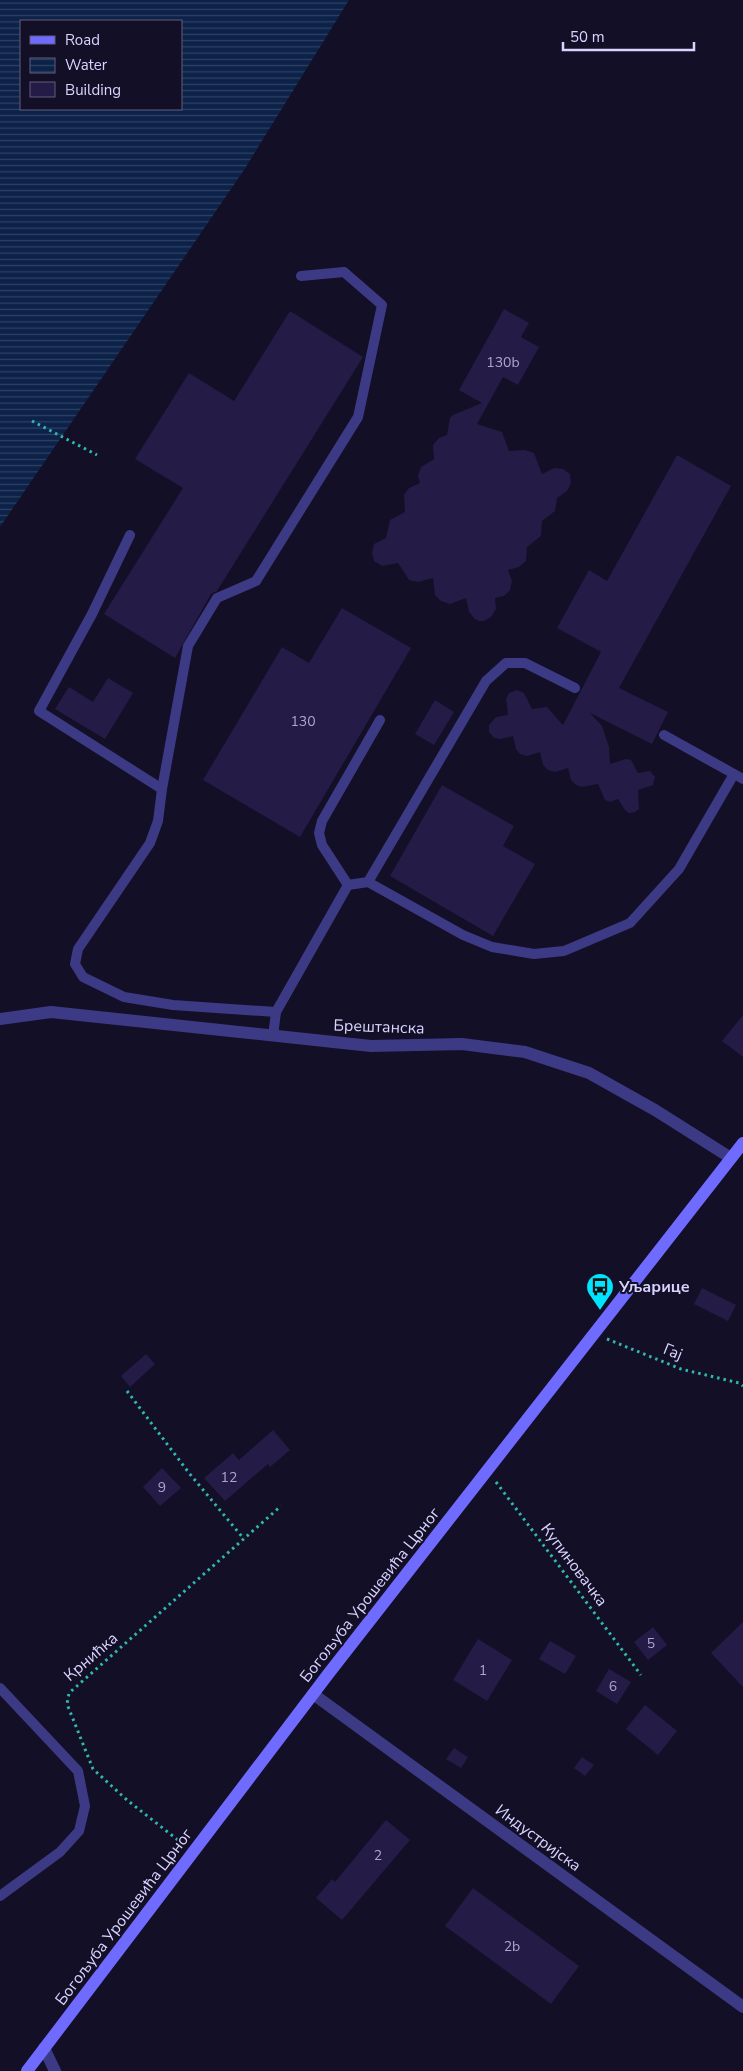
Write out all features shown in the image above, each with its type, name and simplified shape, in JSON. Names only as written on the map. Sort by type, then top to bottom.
[{"type":"street","name":"Брештанска","points":[[0,1019],[51,1012],[371,1046],[462,1044],[525,1052],[589,1072],[655,1110],[731,1158]]},
{"type":"street","name":"Богољуба Урошевића Црног","points":[[27,2071],[313,1694],[743,1143]]},
{"type":"street","name":"Индустријска","points":[[313,1694],[743,2007]]},
{"type":"street","points":[[44,2048],[55,2071]]},
{"type":"lane","points":[[276,1012],[173,1005],[124,997],[83,977],[75,964],[78,949],[150,843],[158,821],[188,646],[217,598],[256,581],[358,417],[382,305],[344,272],[301,276]]},
{"type":"lane","points":[[130,535],[92,614],[39,711],[162,789]]},
{"type":"lane","points":[[368,882],[486,682],[493,675],[506,663],[525,663],[575,688]]},
{"type":"lane","points":[[348,885],[322,845],[319,833],[322,821],[380,720]]},
{"type":"lane","points":[[348,885],[368,882],[463,935],[492,947],[534,954],[564,951],[630,923],[679,869],[738,777],[664,735]]},
{"type":"lane","points":[[273,1036],[276,1012],[348,885]]},
{"type":"lane","points":[[0,1688],[78,1771],[85,1806],[79,1831],[60,1852],[0,1896]]},
{"type":"path","points":[[32,422],[97,454]]},
{"type":"path","name":"Гај","points":[[595,1334],[681,1369],[739,1383],[743,1386]]},
{"type":"path","points":[[127,1391],[189,1474],[244,1539]]},
{"type":"path","name":"Купиновачка","points":[[487,1470],[641,1675]]},
{"type":"path","name":"Крнићка","points":[[193,1852],[127,1800],[93,1769],[67,1704],[69,1693],[281,1506]]},
{"type":"water","points":[[0,0],[349,0],[244,170],[0,527]]},
{"type":"building","points":[[504,309],[529,323],[521,337],[539,347],[518,385],[503,377],[477,424],[502,432],[509,451],[525,450],[534,453],[542,474],[554,468],[563,469],[570,474],[571,483],[567,491],[557,498],[555,511],[542,521],[541,536],[527,547],[526,561],[519,567],[508,570],[512,581],[510,590],[504,596],[495,598],[496,609],[491,617],[484,621],[479,621],[469,612],[466,598],[450,604],[441,601],[435,595],[433,578],[418,582],[409,580],[398,563],[382,566],[374,561],[372,553],[374,544],[386,538],[390,520],[405,512],[404,495],[409,488],[420,483],[418,475],[421,467],[434,459],[433,445],[439,438],[447,435],[450,418],[482,403],[459,390]]},
{"type":"building","points":[[290,311],[363,357],[217,591],[211,594],[175,658],[104,614],[183,488],[135,459],[189,373],[234,401]]},
{"type":"building","points":[[677,455],[731,486],[619,688],[668,712],[652,744],[590,713],[602,726],[609,747],[610,764],[626,759],[631,760],[638,773],[650,771],[655,777],[653,785],[638,790],[639,809],[629,813],[618,799],[610,802],[605,800],[598,784],[582,787],[576,785],[571,780],[568,768],[555,772],[548,770],[543,765],[540,752],[527,756],[520,754],[516,749],[513,736],[501,739],[494,738],[489,732],[489,725],[496,717],[508,715],[506,699],[509,693],[517,690],[524,693],[532,709],[547,707],[563,725],[601,652],[557,628],[589,570],[607,581]]},
{"type":"building","points":[[342,608],[411,648],[300,837],[203,780],[282,647],[309,663]]},
{"type":"building","points":[[108,678],[133,693],[105,739],[55,709],[69,687],[93,702]]},
{"type":"building","points":[[435,700],[454,712],[434,745],[415,734]]},
{"type":"building","points":[[442,785],[514,826],[503,846],[535,864],[493,936],[390,876]]},
{"type":"building","points":[[743,1015],[743,1057],[722,1041]]},
{"type":"building","points":[[702,1288],[736,1305],[728,1321],[694,1304]]},
{"type":"building","points":[[146,1354],[155,1364],[130,1387],[121,1376]]},
{"type":"building","points":[[273,1430],[290,1450],[270,1467],[268,1464],[225,1501],[204,1478],[233,1453],[239,1460]]},
{"type":"building","points":[[162,1468],[181,1488],[160,1506],[143,1487]]},
{"type":"building","points":[[743,1622],[743,1687],[711,1653]]},
{"type":"building","points":[[653,1627],[667,1645],[648,1660],[634,1642]]},
{"type":"building","points":[[478,1639],[512,1660],[487,1701],[453,1680]]},
{"type":"building","points":[[550,1641],[576,1656],[565,1674],[539,1659]]},
{"type":"building","points":[[609,1669],[631,1682],[617,1704],[596,1691]]},
{"type":"building","points":[[645,1705],[677,1731],[658,1755],[626,1729]]},
{"type":"building","points":[[454,1748],[468,1757],[461,1768],[446,1759]]},
{"type":"building","points":[[582,1757],[594,1765],[585,1776],[574,1768]]},
{"type":"building","points":[[386,1820],[410,1840],[342,1920],[316,1898],[332,1879],[335,1882]]},
{"type":"building","points":[[473,1888],[579,1966],[551,2004],[445,1926]]},
{"type":"place","name":"Уљарице","points":[[600,1311]]}]
